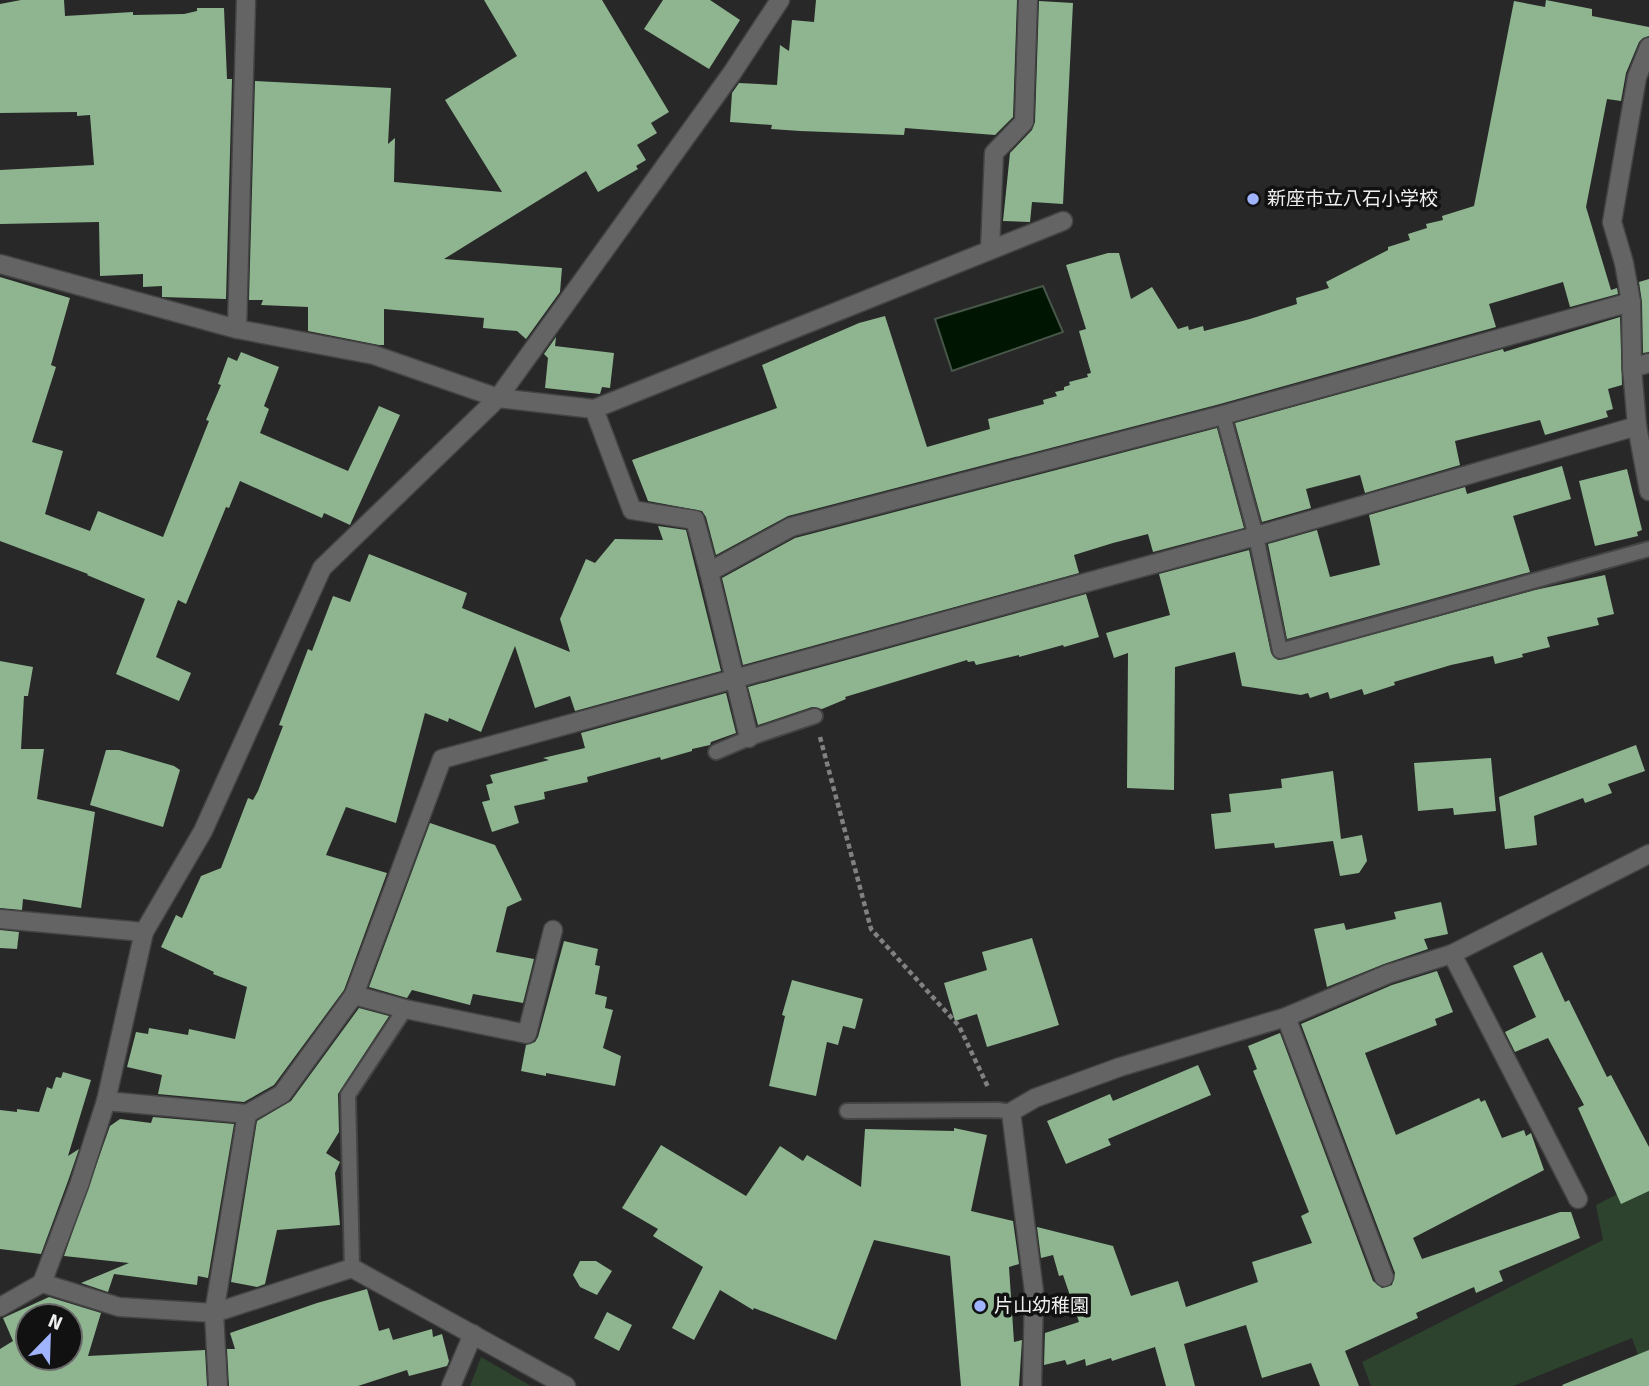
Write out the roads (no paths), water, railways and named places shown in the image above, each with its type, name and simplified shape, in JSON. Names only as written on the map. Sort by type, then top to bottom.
[{"type":"street","points":[[237,329],[246,0]]},
{"type":"street","points":[[0,1307],[42,1283],[79,1185],[106,1101],[144,933],[204,831],[323,568],[498,398],[732,74],[780,0]]},
{"type":"street","points":[[990,250],[994,153],[1024,122],[1028,0]]},
{"type":"street","points":[[1647,55],[1637,77],[1612,222],[1624,263],[1641,365],[1637,426],[1649,491]]},
{"type":"street","points":[[0,264],[237,329],[374,355],[498,398],[593,409],[1063,221]]},
{"type":"street","points":[[709,572],[791,527],[1223,415],[1631,302]]},
{"type":"street","points":[[593,409],[632,509],[695,520],[749,738]]},
{"type":"street","points":[[106,1101],[247,1114],[282,1094],[354,995],[442,759],[1256,536],[1637,426]]},
{"type":"street","points":[[1032,1386],[1034,1292],[1004,1111],[1120,1067],[1286,1017],[1388,974],[1452,954],[1649,854]]},
{"type":"street","points":[[0,919],[144,933]]},
{"type":"street","points":[[354,995],[405,1009],[527,1034],[553,930]]},
{"type":"street","points":[[1452,954],[1578,1199]]},
{"type":"street","points":[[1286,1017],[1384,1276]]},
{"type":"street","points":[[218,1386],[214,1313],[247,1114]]},
{"type":"street","points":[[42,1283],[119,1307],[214,1313],[352,1268],[566,1386]]},
{"type":"street","points":[[451,1386],[473,1334]]},
{"type":"lane","points":[[1223,415],[1256,536],[1280,651],[1649,549]]},
{"type":"lane","points":[[716,752],[815,716]]},
{"type":"lane","points":[[352,1268],[348,1095],[405,1009]]},
{"type":"lane","points":[[847,1111],[1004,1111]]},
{"type":"place","name":"新座市立八石小学校","points":[[1253,199]]},
{"type":"place","name":"片山幼稚園","points":[[980,1306]]}]
